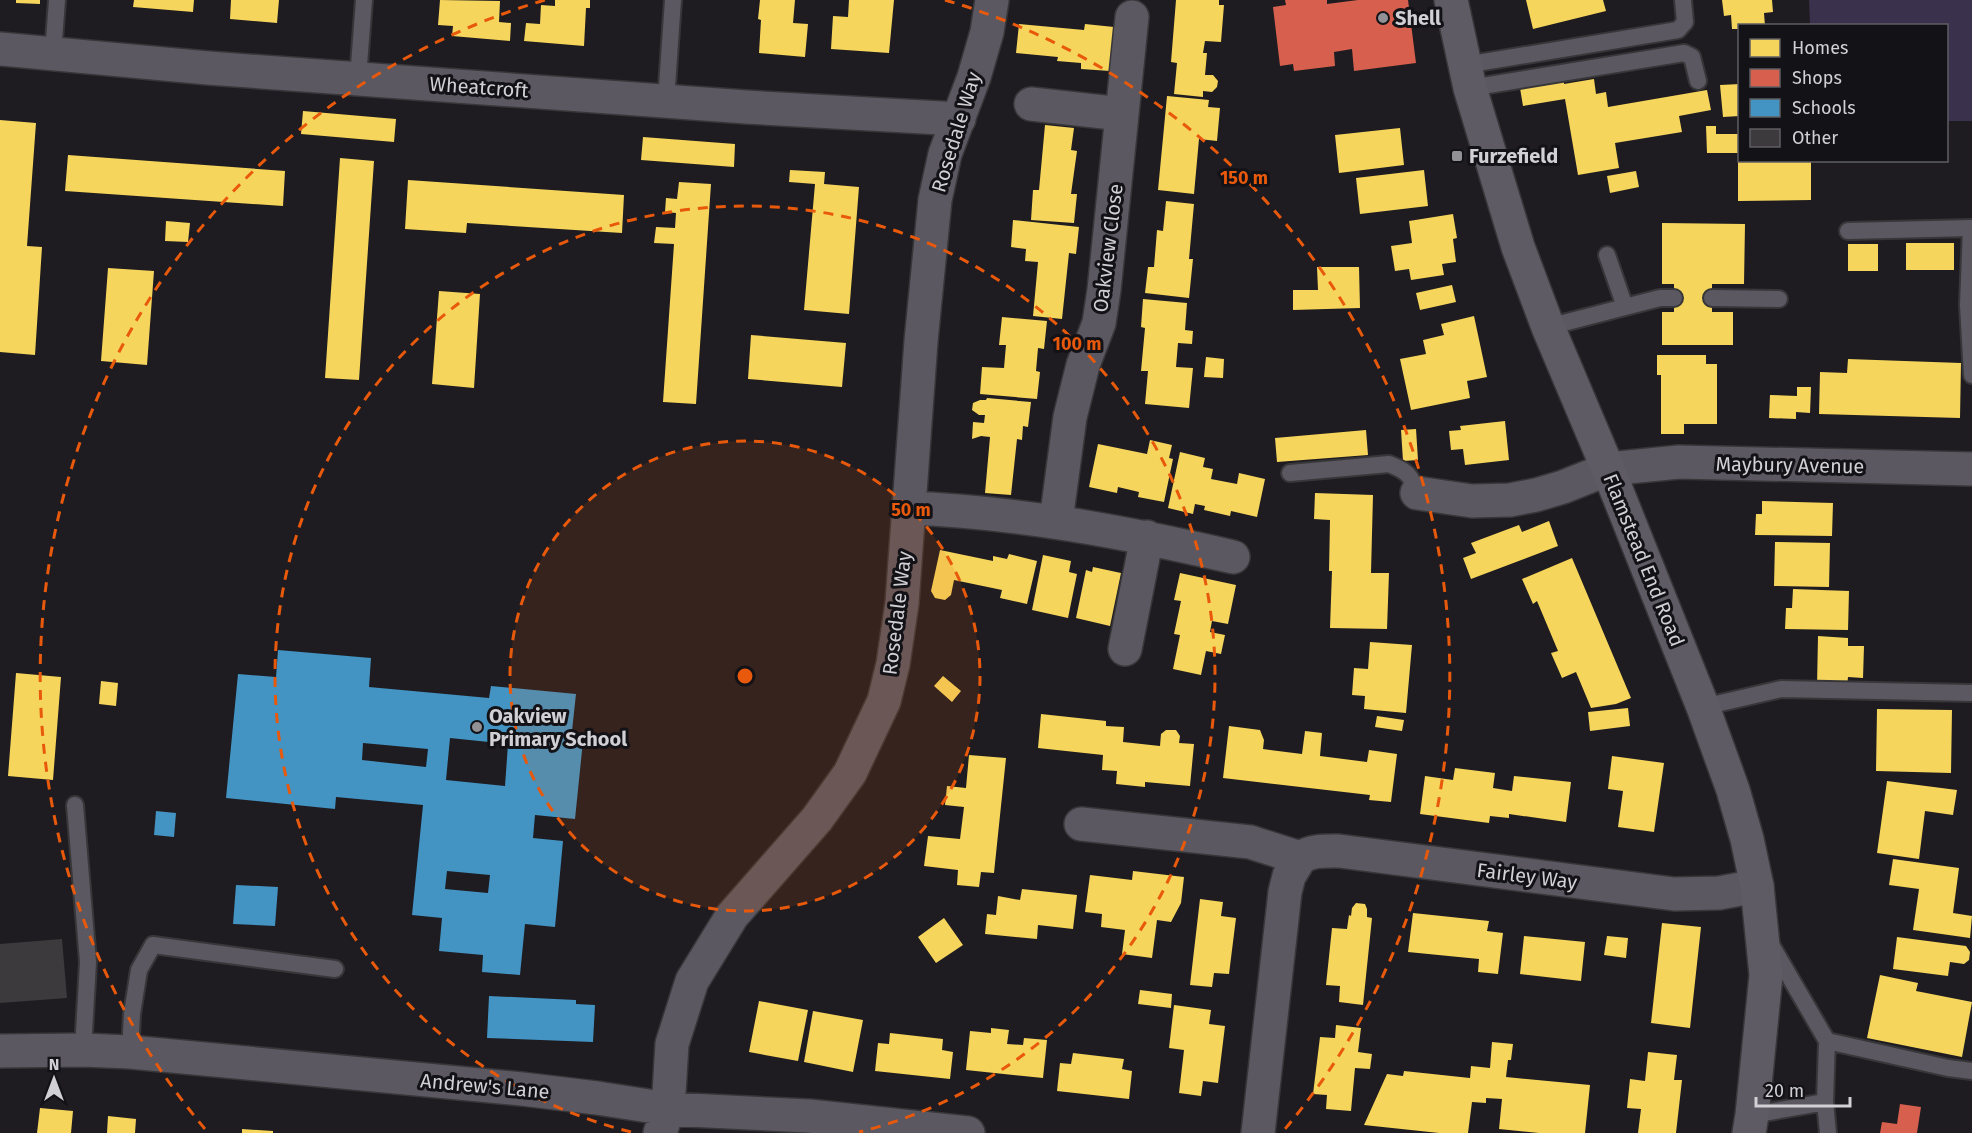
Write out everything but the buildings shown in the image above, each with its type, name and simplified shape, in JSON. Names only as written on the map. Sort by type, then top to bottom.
[{"type":"main road","name":"Flamstead End Road","points":[[1451,0],[1468,76],[1518,248],[1703,706],[1747,839],[1757,886],[1766,975],[1750,1124]]},
{"type":"street","name":"Rosedale Way","points":[[664,1121],[672,1044],[692,981],[732,916],[817,819],[850,774],[884,701],[893,664],[902,603],[921,340],[934,210],[945,154],[959,119],[987,32],[993,0]]},
{"type":"street","name":"Oakview Close","points":[[1056,521],[1070,417],[1083,365],[1099,323],[1104,290],[1132,17]]},
{"type":"street","name":"Wheatcroft","points":[[0,49],[666,101],[959,119]]},
{"type":"street","points":[[1030,104],[1122,114]]},
{"type":"street","name":"Maybury Avenue","points":[[1608,469],[1679,462],[1972,469]]},
{"type":"street","points":[[1417,493],[1472,501],[1510,500],[1554,490],[1608,469]]},
{"type":"street","points":[[908,508],[956,510],[1056,521],[1148,537],[1233,557]]},
{"type":"street","points":[[1125,648],[1148,537]]},
{"type":"street","points":[[1081,824],[1250,842],[1299,858],[1289,876],[1285,892],[1258,1133]]},
{"type":"street","name":"Fairley Way","points":[[1299,858],[1307,853],[1339,851],[1674,894],[1719,893],[1757,886]]},
{"type":"street","name":"Andrew's Lane","points":[[0,1051],[130,1052],[522,1089],[597,1098],[664,1121],[809,1116],[968,1133]]},
{"type":"lane","points":[[53,54],[57,0]]},
{"type":"lane","points":[[358,78],[364,0]]},
{"type":"lane","points":[[666,101],[674,0]]},
{"type":"lane","points":[[1468,76],[1678,30],[1685,22],[1683,0]]},
{"type":"lane","points":[[1468,76],[1684,53],[1692,57],[1698,81]]},
{"type":"lane","points":[[1848,231],[1971,228],[1968,305],[1972,375]]},
{"type":"lane","points":[[1608,255],[1625,306]]},
{"type":"lane","points":[[1548,327],[1625,306],[1660,298],[1674,298]]},
{"type":"lane","points":[[1712,298],[1779,299]]},
{"type":"lane","points":[[1290,473],[1389,464],[1404,470],[1413,480],[1417,493]]},
{"type":"lane","points":[[1703,706],[1781,689],[1972,693]]},
{"type":"lane","points":[[75,805],[88,962],[83,1050]]},
{"type":"lane","points":[[1761,926],[1827,1041],[1828,1133]]},
{"type":"lane","points":[[130,1052],[132,1014],[139,970],[153,945],[335,969]]},
{"type":"lane","points":[[1827,1041],[1948,1068],[1972,1071]]},
{"type":"lane","points":[[1750,1124],[1826,1102]]},
{"type":"shaded area","points":[[1809,0],[1972,0],[1972,121],[1948,121],[1948,24],[1810,24]]},
{"type":"place","name":"Shell","points":[[1383,18]]},
{"type":"place","name":"Furzefield","points":[[1457,156]]},
{"type":"place","name":"Oakview Primary School","points":[[477,727]]}]
